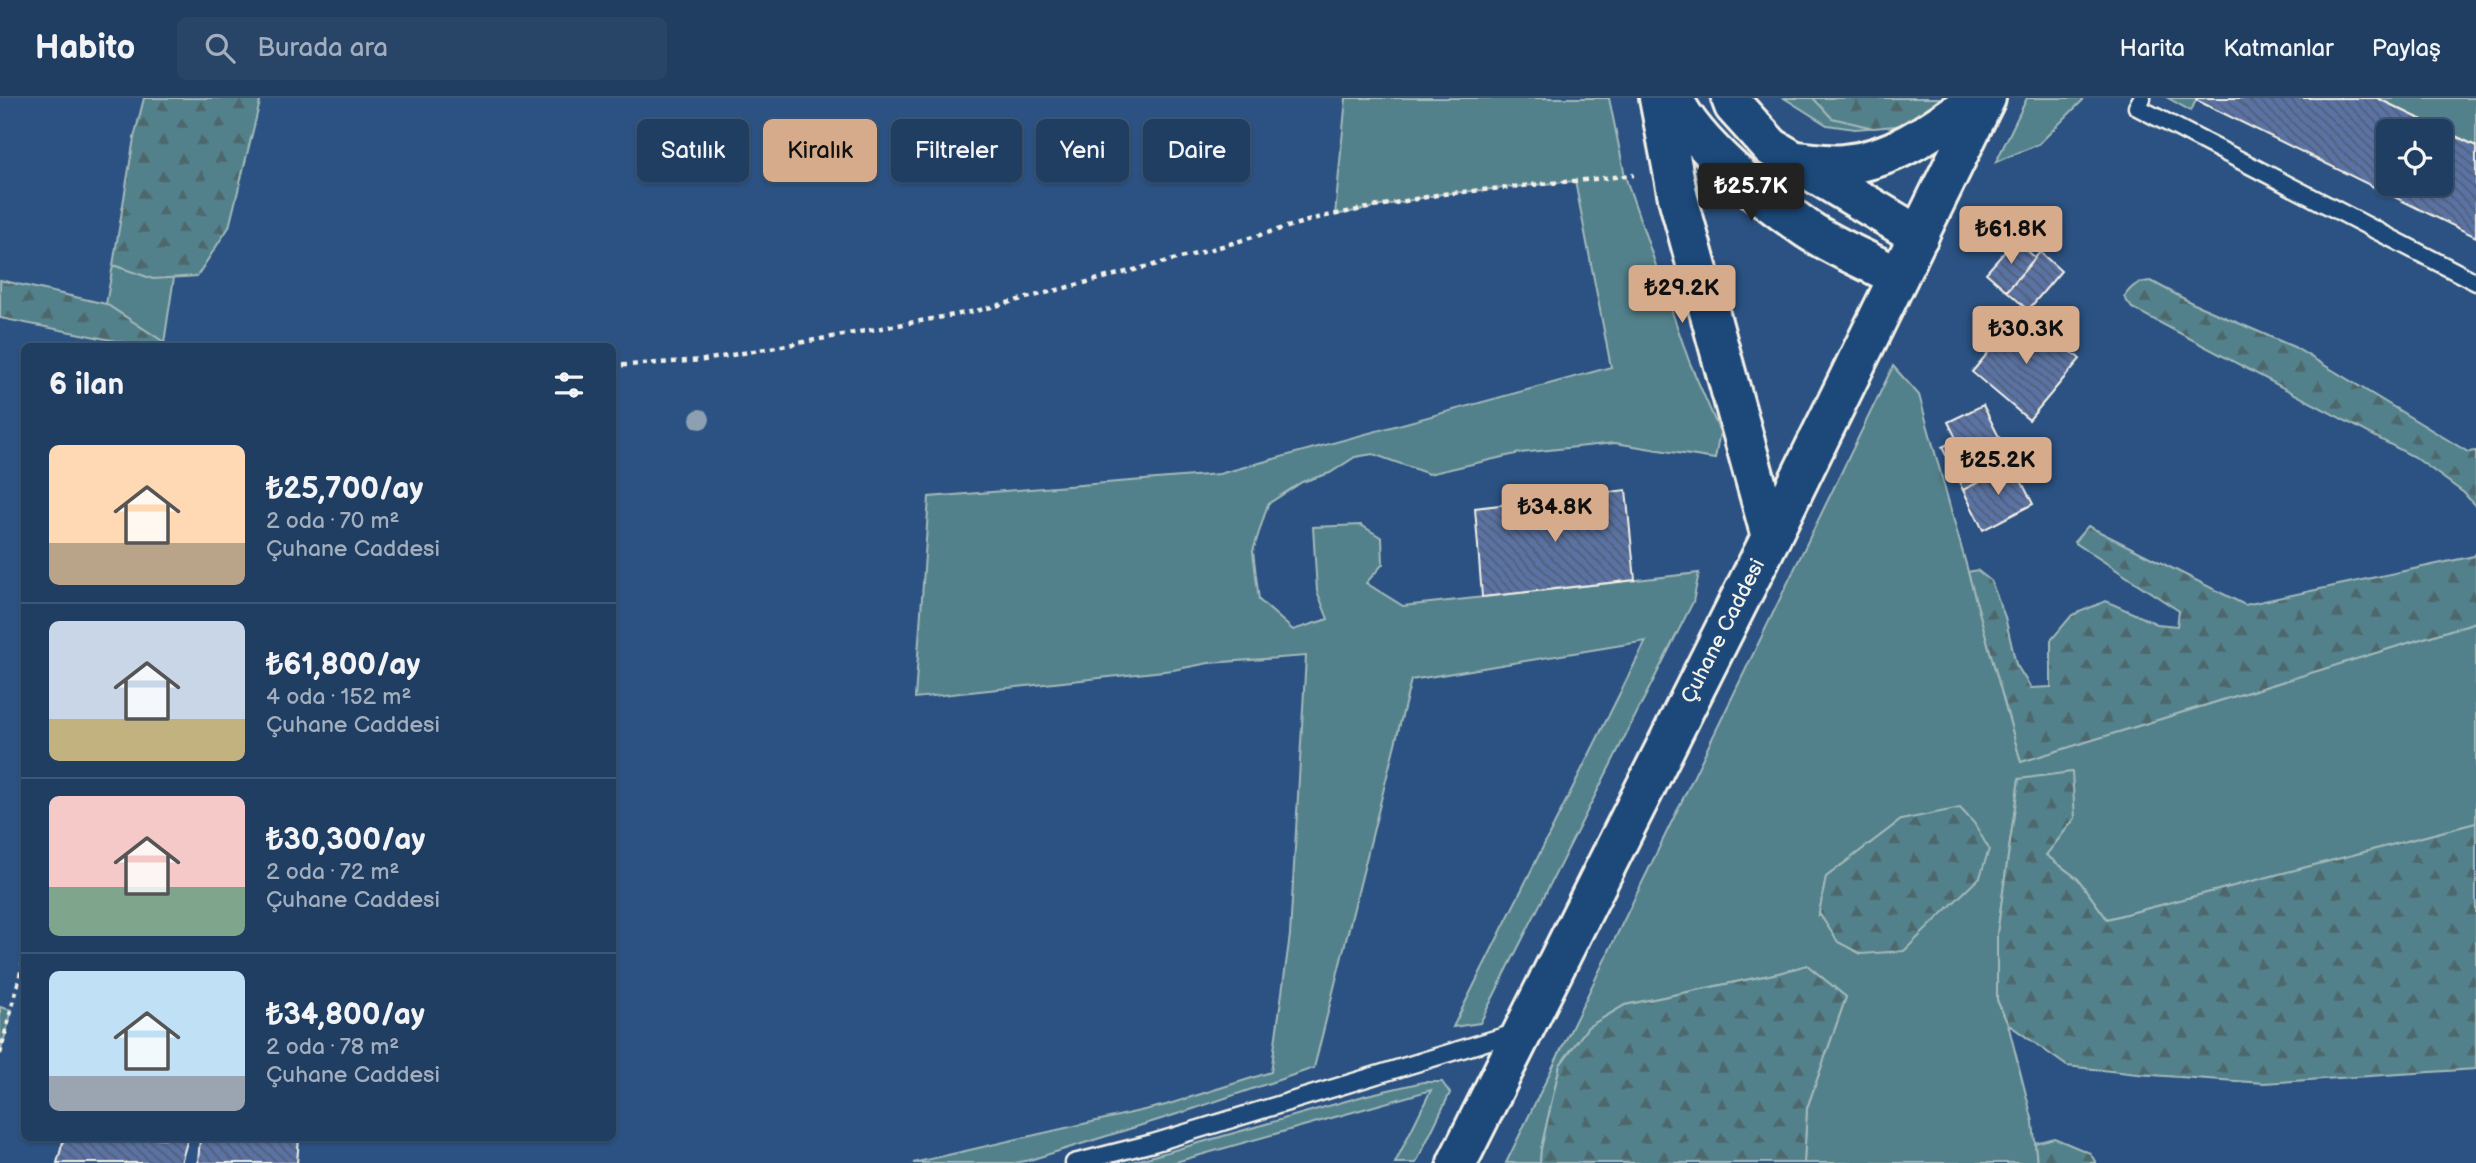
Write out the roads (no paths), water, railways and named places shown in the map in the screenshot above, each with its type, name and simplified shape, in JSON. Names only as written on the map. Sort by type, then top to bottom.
[{"type":"main road","points":[[1660,98],[1678,198],[1770,537]]},
{"type":"main road","points":[[1673,98],[1682,116],[1735,173],[1809,230],[1898,277]]},
{"type":"main road","points":[[1731,98],[1734,106],[1771,148],[1919,236]]},
{"type":"main road","points":[[1790,160],[1844,164],[1891,153],[1933,130],[1978,98]]},
{"type":"main road","name":"Çuhane Caddesi","points":[[1457,1163],[1986,98]]},
{"type":"lane","points":[[2142,98],[2137,107],[2476,282]]},
{"type":"lane","points":[[1074,1163],[1153,1143],[1523,1030]]}]
